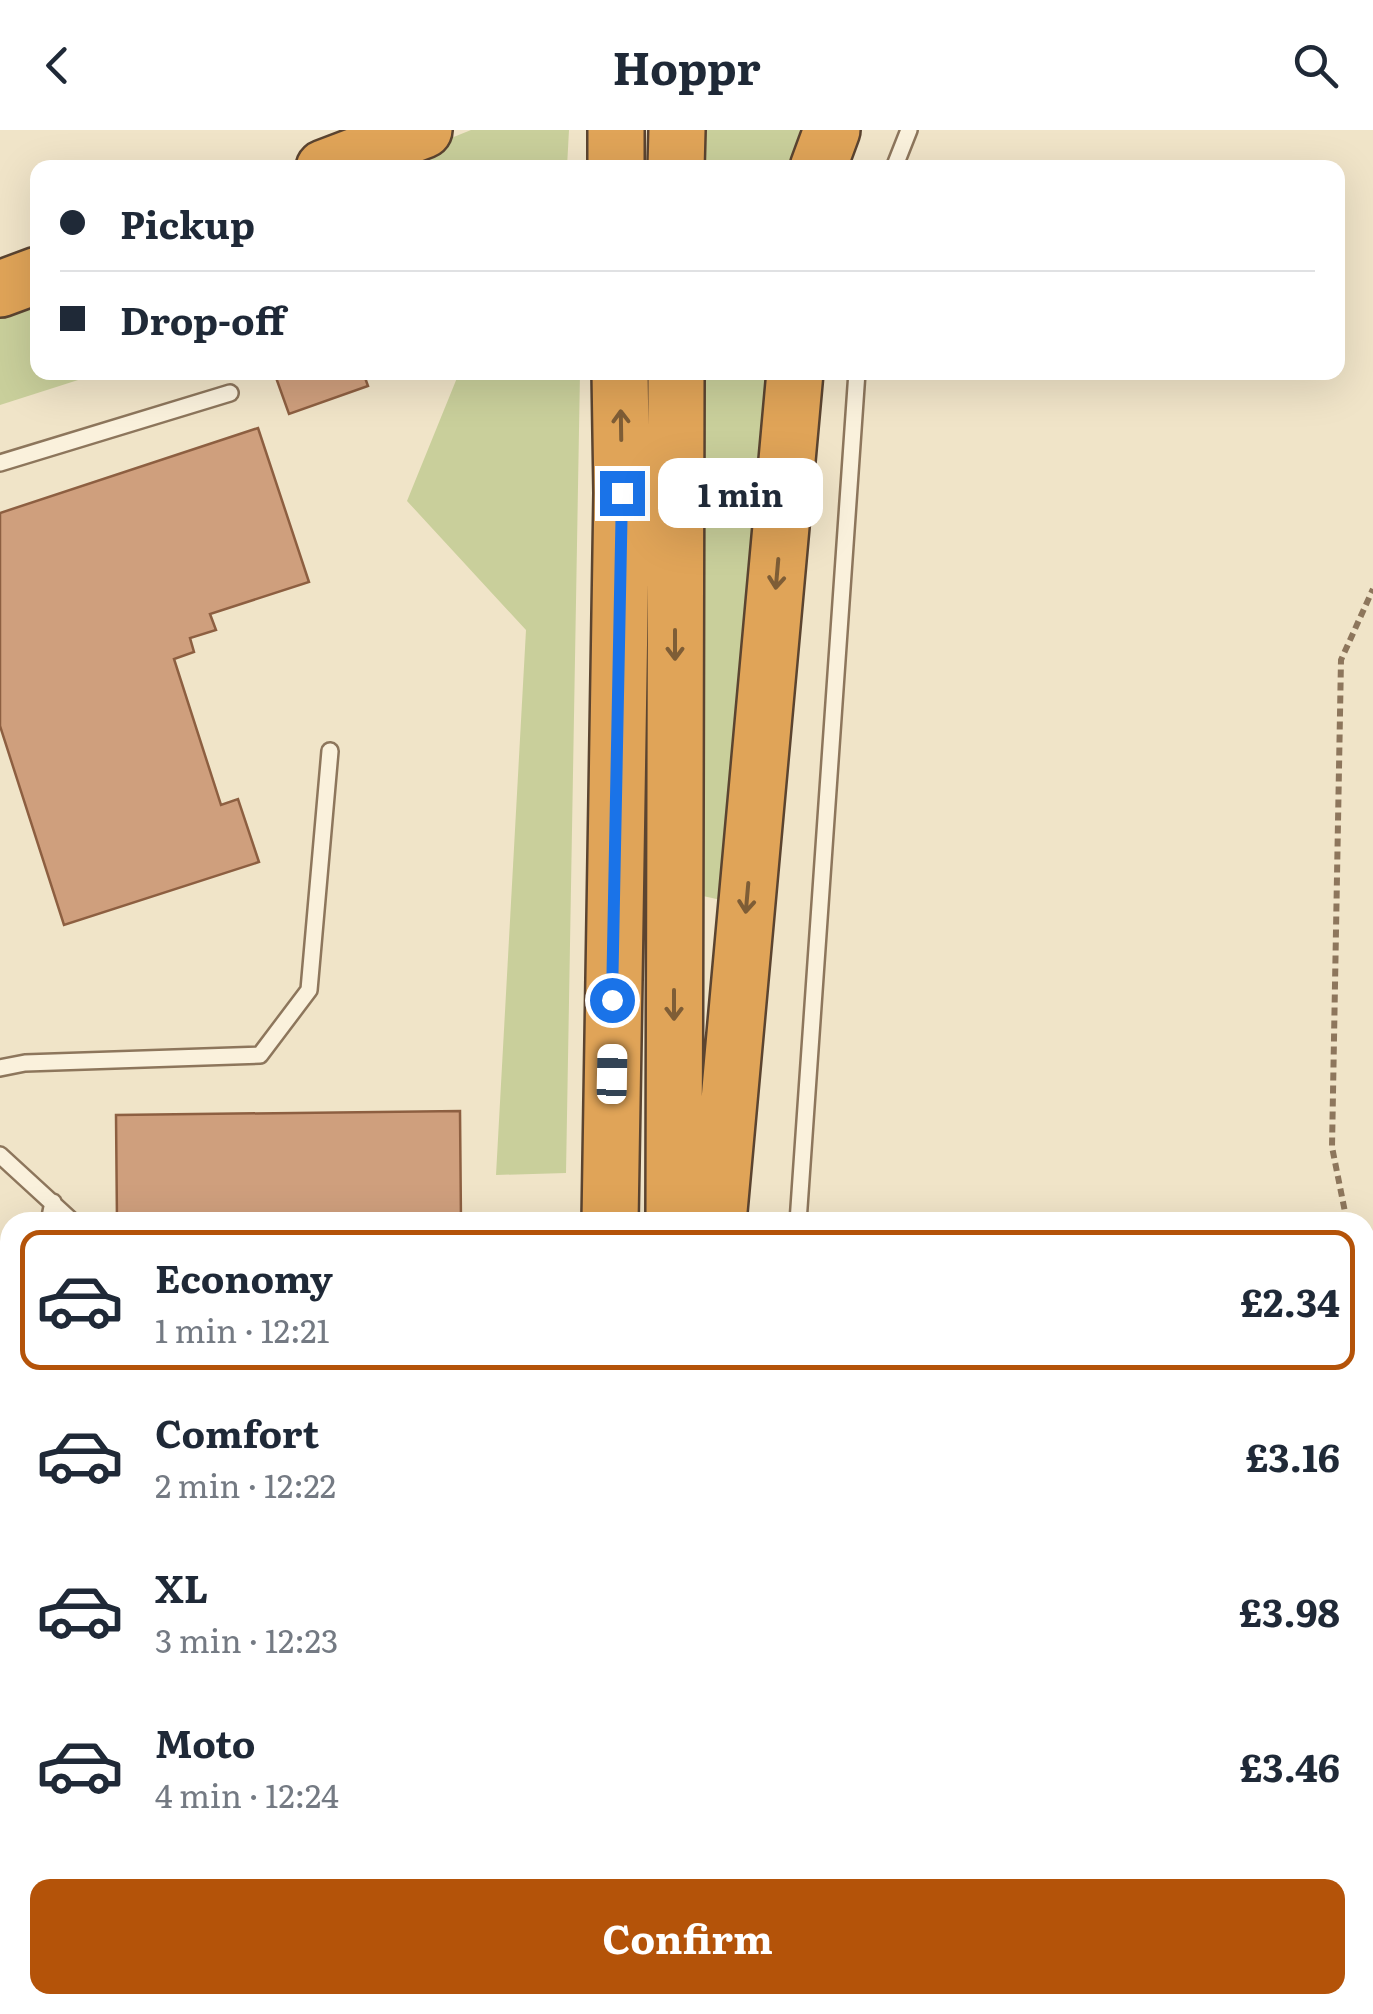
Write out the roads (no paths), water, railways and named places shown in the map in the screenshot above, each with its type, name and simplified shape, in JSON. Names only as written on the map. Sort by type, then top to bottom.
[{"type":"highway","points":[[345,160],[424,130]]},
{"type":"highway","points":[[821,160],[832,130]]},
{"type":"highway","points":[[0,290],[30,278]]},
{"type":"highway","points":[[610,1212],[620,380]]},
{"type":"highway","points":[[674,1212],[676,380]]},
{"type":"highway","points":[[719,1212],[794,380]]},
{"type":"lane","points":[[897,160],[910,130]]},
{"type":"lane","points":[[799,1212],[856,380]]},
{"type":"lane","points":[[0,464],[230,393]]},
{"type":"lane","points":[[0,1068],[25,1062],[260,1055],[309,990],[330,750]]},
{"type":"lane","points":[[0,1155],[63,1212]]},
{"type":"lane","points":[[51,1212],[53,1202]]}]
